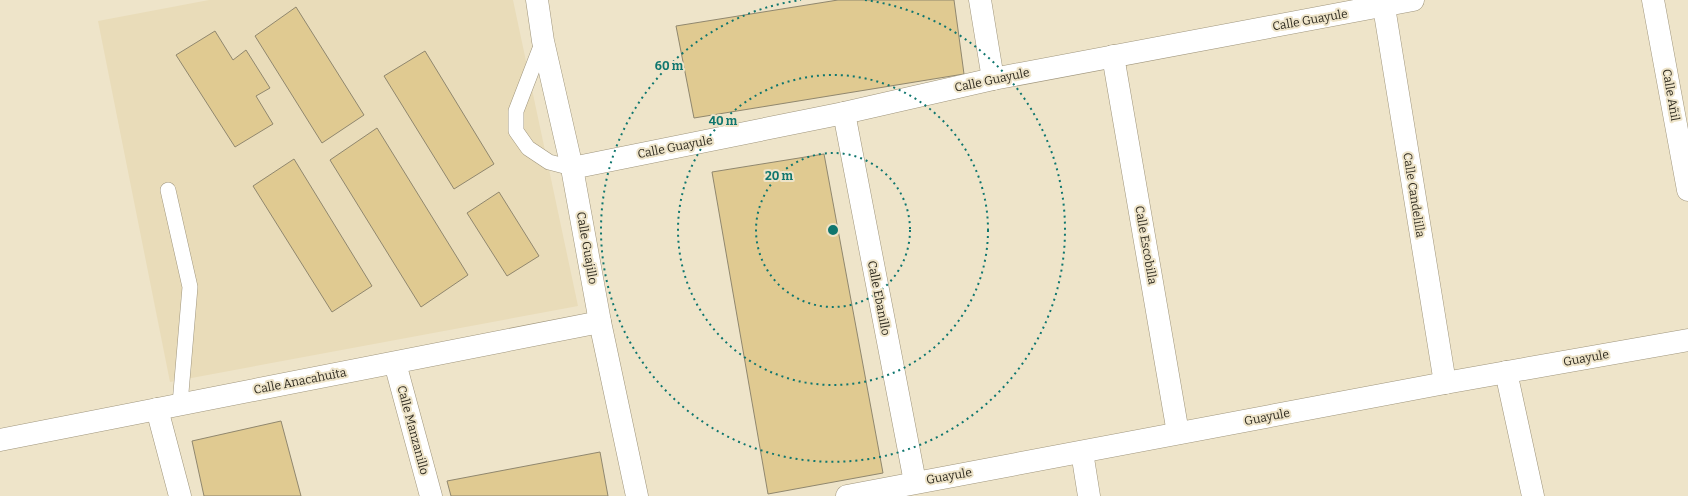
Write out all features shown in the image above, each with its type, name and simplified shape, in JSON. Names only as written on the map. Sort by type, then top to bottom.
[{"type":"street","name":"Calle Guajillo","points":[[537,0],[543,41],[572,168],[600,322],[637,496]]},
{"type":"street","points":[[980,0],[993,79]]},
{"type":"street","name":"Calle Guayule","points":[[572,168],[844,113],[993,79],[1384,7],[1413,0]]},
{"type":"street","name":"Calle Añil","points":[[1653,0],[1688,190]]},
{"type":"street","name":"Calle Candelilla","points":[[1384,7],[1445,383]]},
{"type":"street","name":"Calle Escobilla","points":[[1113,56],[1178,433]]},
{"type":"street","name":"Calle Ebanillo","points":[[844,113],[915,482]]},
{"type":"street","name":"Calle Anacahuita","points":[[0,440],[600,322]]},
{"type":"street","name":"Guayule","points":[[847,496],[1445,383],[1688,340]]},
{"type":"street","name":"Calle Manzanillo","points":[[395,363],[431,496]]},
{"type":"street","points":[[1506,372],[1533,496]]},
{"type":"street","points":[[157,409],[180,496]]},
{"type":"street","points":[[1082,452],[1088,496]]},
{"type":"lane","points":[[543,41],[516,111],[516,131],[528,148],[549,162],[572,168]]},
{"type":"lane","points":[[168,190],[190,287],[180,404]]},
{"type":"shaded area","points":[[209,0],[513,0],[578,306],[170,382],[98,21]]},
{"type":"building","points":[[838,0],[954,0],[964,74],[694,118],[676,26]]},
{"type":"building","points":[[296,7],[364,115],[322,143],[255,36]]},
{"type":"building","points":[[215,31],[233,60],[246,50],[270,88],[256,96],[273,124],[235,147],[176,55]]},
{"type":"building","points":[[425,51],[494,164],[454,189],[384,76]]},
{"type":"building","points":[[377,128],[468,275],[421,307],[330,160]]},
{"type":"building","points":[[824,154],[883,473],[768,494],[712,172]]},
{"type":"building","points":[[294,159],[372,286],[332,312],[253,186]]},
{"type":"building","points":[[499,192],[539,256],[507,276],[467,213]]},
{"type":"building","points":[[281,421],[301,496],[204,496],[192,441]]},
{"type":"building","points":[[600,452],[608,496],[451,496],[447,481]]}]
